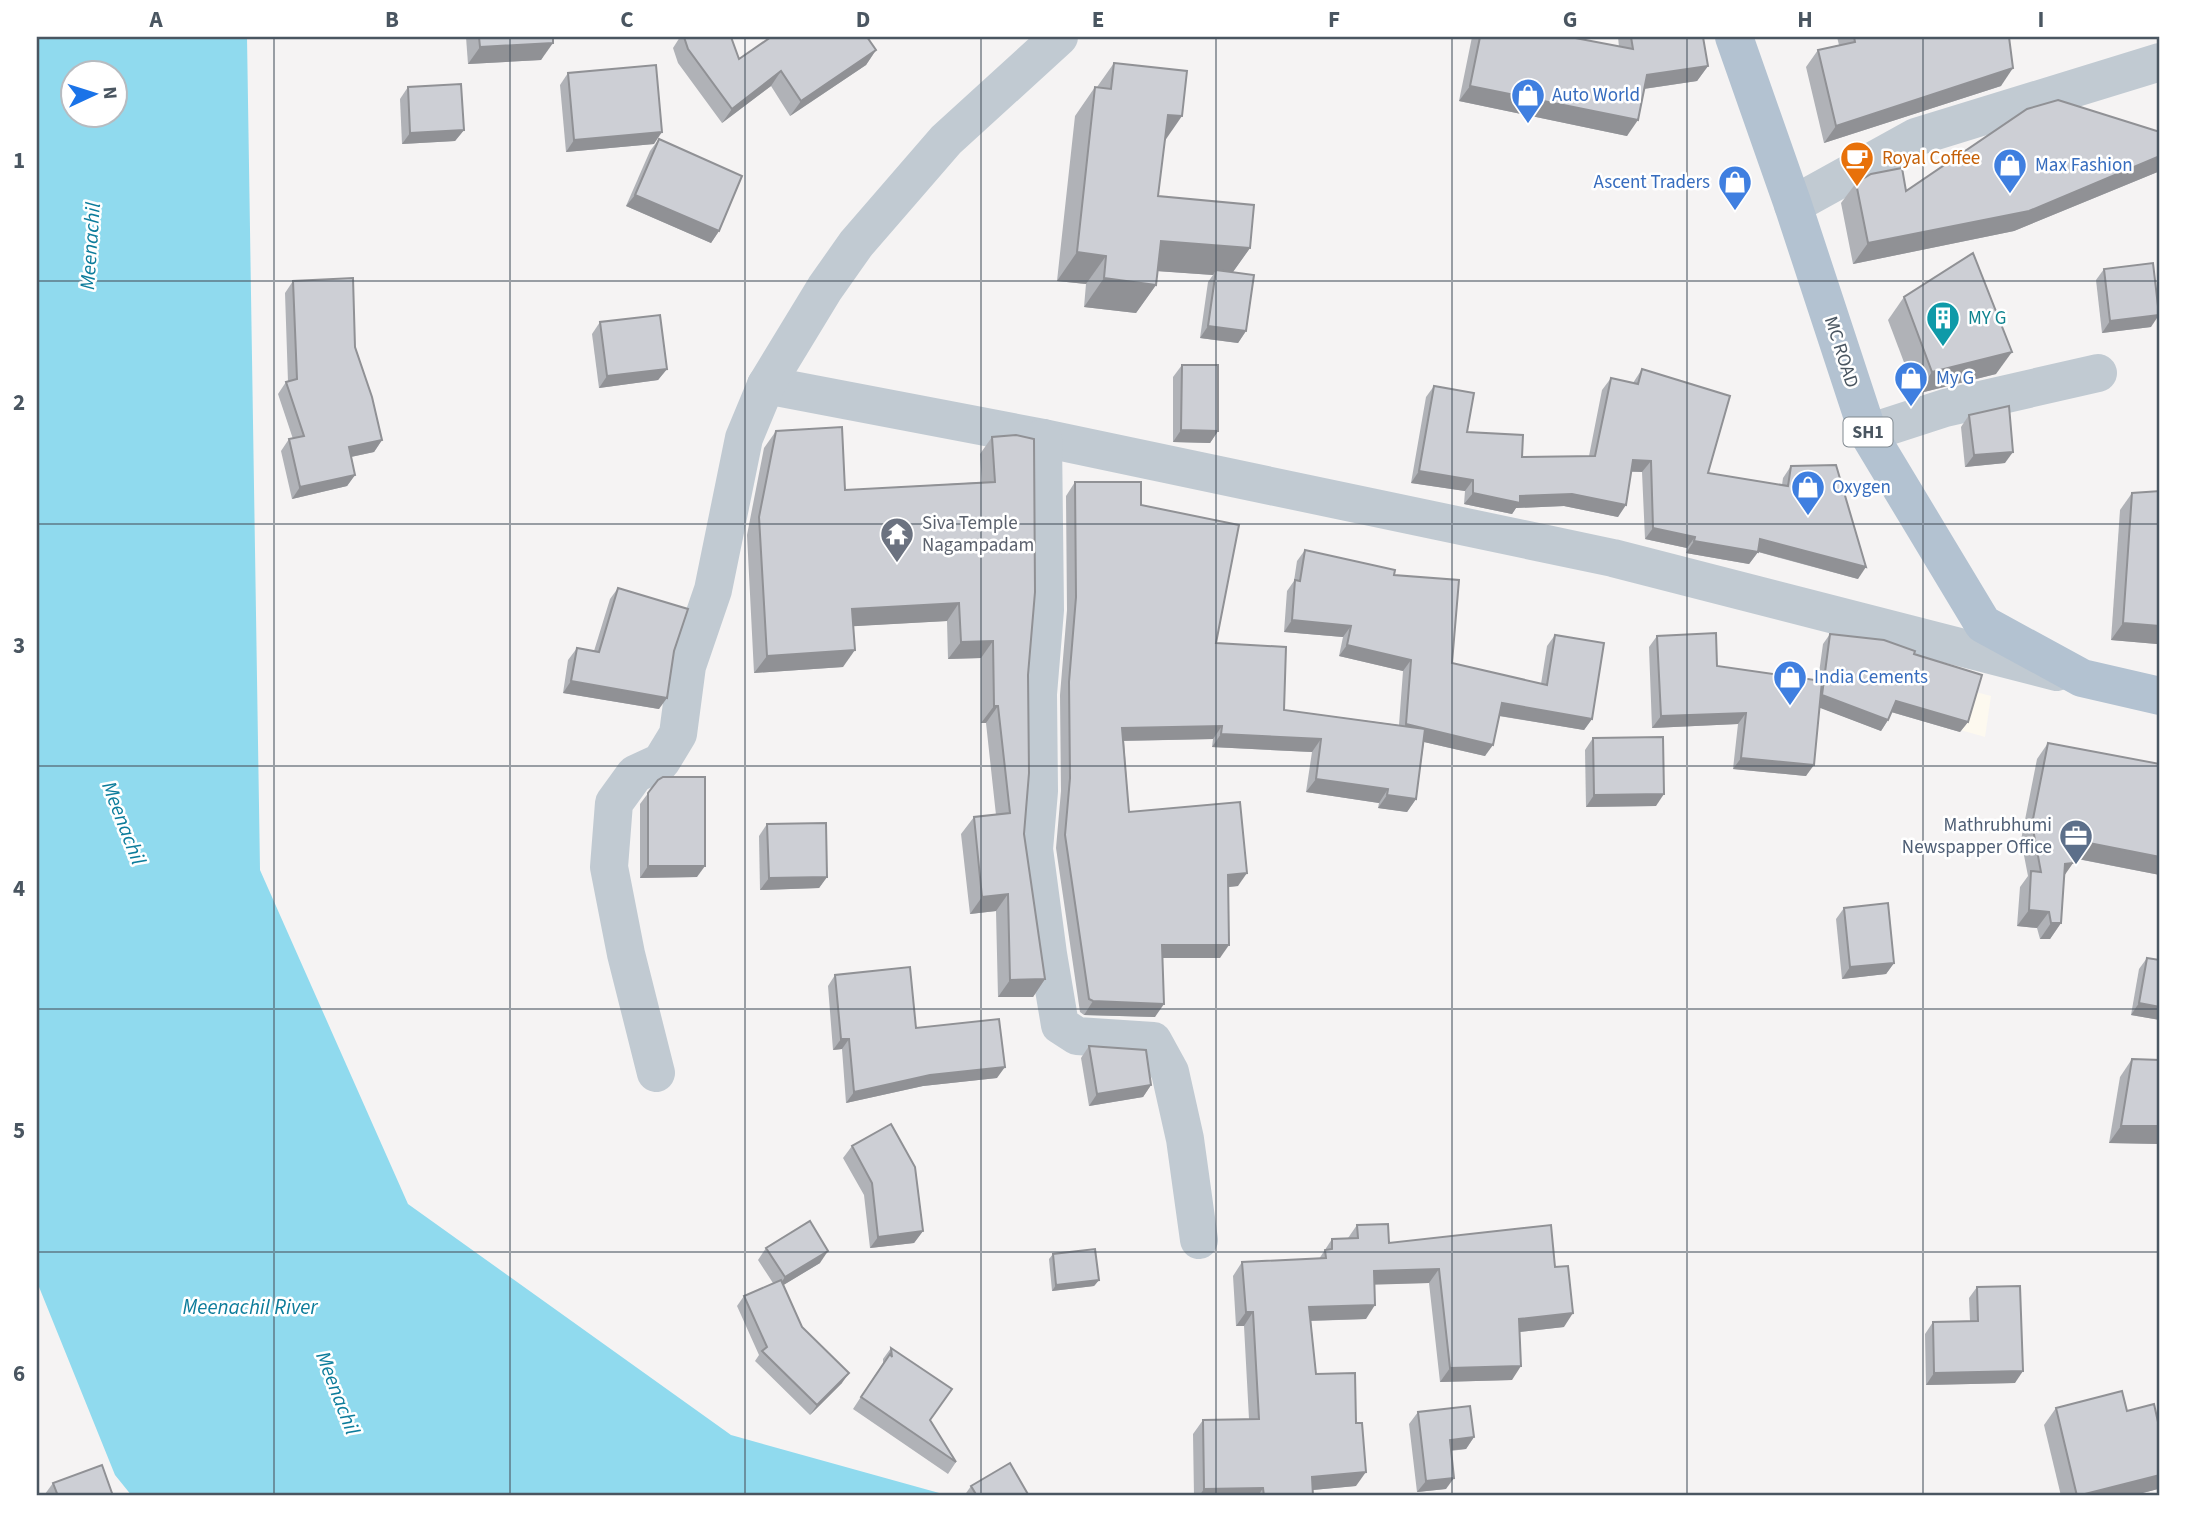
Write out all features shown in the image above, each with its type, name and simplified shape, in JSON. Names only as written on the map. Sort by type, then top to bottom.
[{"type":"main road","name":"MC ROAD","points":[[1734,37],[1868,433],[1983,624],[2082,678],[2160,696]]},
{"type":"street","points":[[656,1073],[626,954],[610,867],[614,803],[635,774],[661,762],[678,734],[687,666],[713,590],[744,438],[766,385],[825,288],[856,244],[946,140],[1059,37]]},
{"type":"street","points":[[1793,205],[1916,137],[2160,62]]},
{"type":"street","points":[[1868,433],[1945,408],[2098,373]]},
{"type":"street","points":[[766,385],[1043,438],[1613,558],[2082,678]]},
{"type":"street","points":[[1043,438],[1045,610],[1038,694],[1039,791],[1034,849],[1060,1025],[1077,1036],[1153,1041],[1170,1072],[1185,1139],[1199,1240]]},
{"type":"shaded area","points":[[1926,679],[1991,696],[1985,737],[1918,718]]},
{"type":"water","name":"Meenachil River","points":[[37,37],[247,37],[260,870],[408,1204],[731,1435],[950,1496],[132,1496],[115,1475],[37,1282]]},
{"type":"building","points":[[479,37],[553,37],[553,43],[480,47]]},
{"type":"building","points":[[684,37],[731,37],[739,59],[771,37],[867,37],[876,50],[801,101],[781,71],[732,109],[688,49]]},
{"type":"building","points":[[1480,37],[1570,37],[1633,49],[1631,37],[1703,37],[1708,66],[1647,75],[1638,120],[1470,86]]},
{"type":"building","points":[[1854,37],[2009,37],[2013,68],[1836,126],[1818,50],[1855,42]]},
{"type":"building","points":[[1114,63],[1187,71],[1182,116],[1168,115],[1158,196],[1254,205],[1250,248],[1161,241],[1156,285],[1104,278],[1106,256],[1077,252],[1095,87],[1111,89]]},
{"type":"building","points":[[656,65],[662,132],[574,140],[568,73]]},
{"type":"building","points":[[461,84],[464,130],[410,133],[408,87]]},
{"type":"building","name":"Max Fashion","points":[[2058,100],[2160,132],[2160,156],[2029,211],[1868,243],[1856,183],[1871,174],[1902,168],[1906,191],[2027,109]]},
{"type":"building","points":[[659,139],[742,176],[719,231],[635,195]]},
{"type":"building","points":[[1973,253],[2012,352],[1932,372],[1904,297]]},
{"type":"building","points":[[2153,263],[2159,315],[2110,321],[2104,269]]},
{"type":"building","points":[[1216,270],[1254,275],[1246,331],[1208,326]]},
{"type":"building","points":[[353,278],[355,347],[372,397],[382,440],[349,447],[355,475],[300,487],[289,439],[304,436],[286,382],[297,379],[293,281]]},
{"type":"building","points":[[660,315],[667,369],[607,376],[600,322]]},
{"type":"building","points":[[1182,365],[1218,365],[1218,431],[1181,430]]},
{"type":"building","points":[[1642,369],[1730,396],[1708,473],[1788,486],[1791,466],[1836,465],[1866,567],[1760,539],[1758,552],[1694,541],[1695,537],[1653,528],[1651,461],[1633,460],[1626,505],[1572,494],[1520,496],[1520,503],[1473,493],[1473,480],[1419,471],[1434,386],[1474,393],[1467,432],[1523,435],[1522,457],[1595,456],[1611,378],[1638,384]]},
{"type":"building","points":[[2009,406],[2013,452],[1974,455],[1969,415]]},
{"type":"building","points":[[842,427],[845,490],[995,482],[992,437],[1016,435],[1034,439],[1035,592],[1028,675],[1029,773],[1024,834],[1045,979],[1010,980],[1008,894],[982,897],[974,817],[1010,813],[998,706],[994,706],[993,641],[961,642],[959,603],[852,609],[855,650],[767,656],[759,517],[776,431]]},
{"type":"building","points":[[1075,482],[1141,482],[1141,505],[1239,525],[1216,643],[1286,647],[1284,710],[1425,729],[1416,799],[1387,795],[1388,789],[1316,779],[1321,739],[1221,734],[1222,726],[1122,728],[1129,812],[1240,802],[1247,873],[1228,875],[1229,945],[1162,945],[1164,1004],[1089,999],[1065,835],[1070,778],[1069,682],[1076,597]]},
{"type":"building","points":[[2160,491],[2160,626],[2123,623],[2132,493]]},
{"type":"building","points":[[1305,550],[1395,570],[1394,575],[1459,580],[1452,663],[1547,685],[1555,635],[1604,643],[1592,719],[1502,703],[1493,745],[1406,724],[1411,660],[1347,645],[1351,626],[1292,620],[1295,580],[1300,581]]},
{"type":"building","points":[[618,588],[688,609],[674,651],[667,698],[571,681],[577,648],[599,652]]},
{"type":"building","points":[[1716,633],[1717,666],[1822,681],[1814,765],[1741,758],[1746,713],[1661,716],[1657,636]]},
{"type":"building","points":[[1830,634],[1884,640],[1915,651],[1914,654],[1982,675],[1968,722],[1896,701],[1888,720],[1822,695]]},
{"type":"building","points":[[1663,737],[1664,794],[1594,795],[1593,738]]},
{"type":"building","points":[[2048,743],[2160,764],[2160,857],[2069,839],[2073,863],[2065,864],[2061,923],[2051,923],[2049,912],[2029,910],[2031,871],[2041,872],[2032,824]]},
{"type":"building","points":[[663,777],[705,777],[705,866],[648,866],[648,793]]},
{"type":"building","points":[[826,823],[827,877],[769,878],[767,824]]},
{"type":"building","points":[[1888,903],[1894,963],[1850,967],[1844,908]]},
{"type":"building","points":[[2147,958],[2160,960],[2160,1007],[2139,1003]]},
{"type":"building","points":[[910,967],[916,1028],[999,1019],[1005,1067],[930,1075],[854,1092],[849,1039],[841,1039],[835,975]]},
{"type":"building","points":[[1089,1046],[1146,1050],[1151,1085],[1097,1094]]},
{"type":"building","points":[[2132,1059],[2160,1060],[2160,1126],[2121,1126]]},
{"type":"building","points":[[891,1124],[915,1167],[923,1231],[878,1237],[872,1183],[852,1146]]},
{"type":"building","points":[[810,1221],[828,1251],[785,1277],[766,1248]]},
{"type":"building","points":[[1388,1224],[1389,1243],[1551,1225],[1555,1267],[1568,1266],[1573,1313],[1519,1319],[1521,1366],[1450,1368],[1439,1269],[1374,1271],[1375,1305],[1309,1307],[1316,1374],[1355,1373],[1356,1423],[1362,1423],[1366,1472],[1312,1477],[1313,1496],[1264,1496],[1263,1488],[1204,1489],[1203,1420],[1259,1419],[1253,1312],[1246,1312],[1242,1262],[1326,1258],[1325,1250],[1332,1249],[1332,1239],[1358,1238],[1357,1225]]},
{"type":"building","points":[[1095,1249],[1099,1280],[1056,1285],[1053,1254]]},
{"type":"building","points":[[781,1280],[802,1327],[849,1373],[817,1405],[762,1351],[767,1347],[744,1296]]},
{"type":"building","points":[[2020,1286],[2023,1371],[1934,1373],[1933,1322],[1978,1321],[1977,1287]]},
{"type":"building","points":[[891,1348],[952,1389],[930,1420],[956,1462],[861,1397],[890,1354],[892,1357]]},
{"type":"building","points":[[2122,1391],[2127,1411],[2154,1404],[2160,1431],[2160,1475],[2077,1496],[2056,1408]]},
{"type":"building","points":[[1470,1406],[1474,1437],[1450,1440],[1454,1478],[1426,1481],[1418,1412]]},
{"type":"building","points":[[1010,1463],[1029,1496],[977,1496],[971,1486]]},
{"type":"building","points":[[102,1465],[113,1496],[58,1496],[53,1483]]},
{"type":"place","name":"Auto World","points":[[1528,125]]},
{"type":"place","name":"Royal Coffee","points":[[1857,188]]},
{"type":"place","name":"Max Fashion","points":[[2010,195]]},
{"type":"place","name":"Ascent Traders","points":[[1735,212]]},
{"type":"place","name":"MY G","points":[[1943,348]]},
{"type":"place","name":"My G","points":[[1911,408]]},
{"type":"place","name":"Oxygen","points":[[1808,517]]},
{"type":"place","name":"Siva Temple Nagampadam","points":[[897,564]]},
{"type":"place","name":"India Cements","points":[[1790,707]]},
{"type":"place","name":"Mathrubhumi Newspapper Office","points":[[2076,866]]},
{"type":"water label","name":"Meenachil","points":[[90,246]]},
{"type":"water label","name":"Meenachil","points":[[124,823]]},
{"type":"water label","name":"Meenachil","points":[[338,1393]]}]
